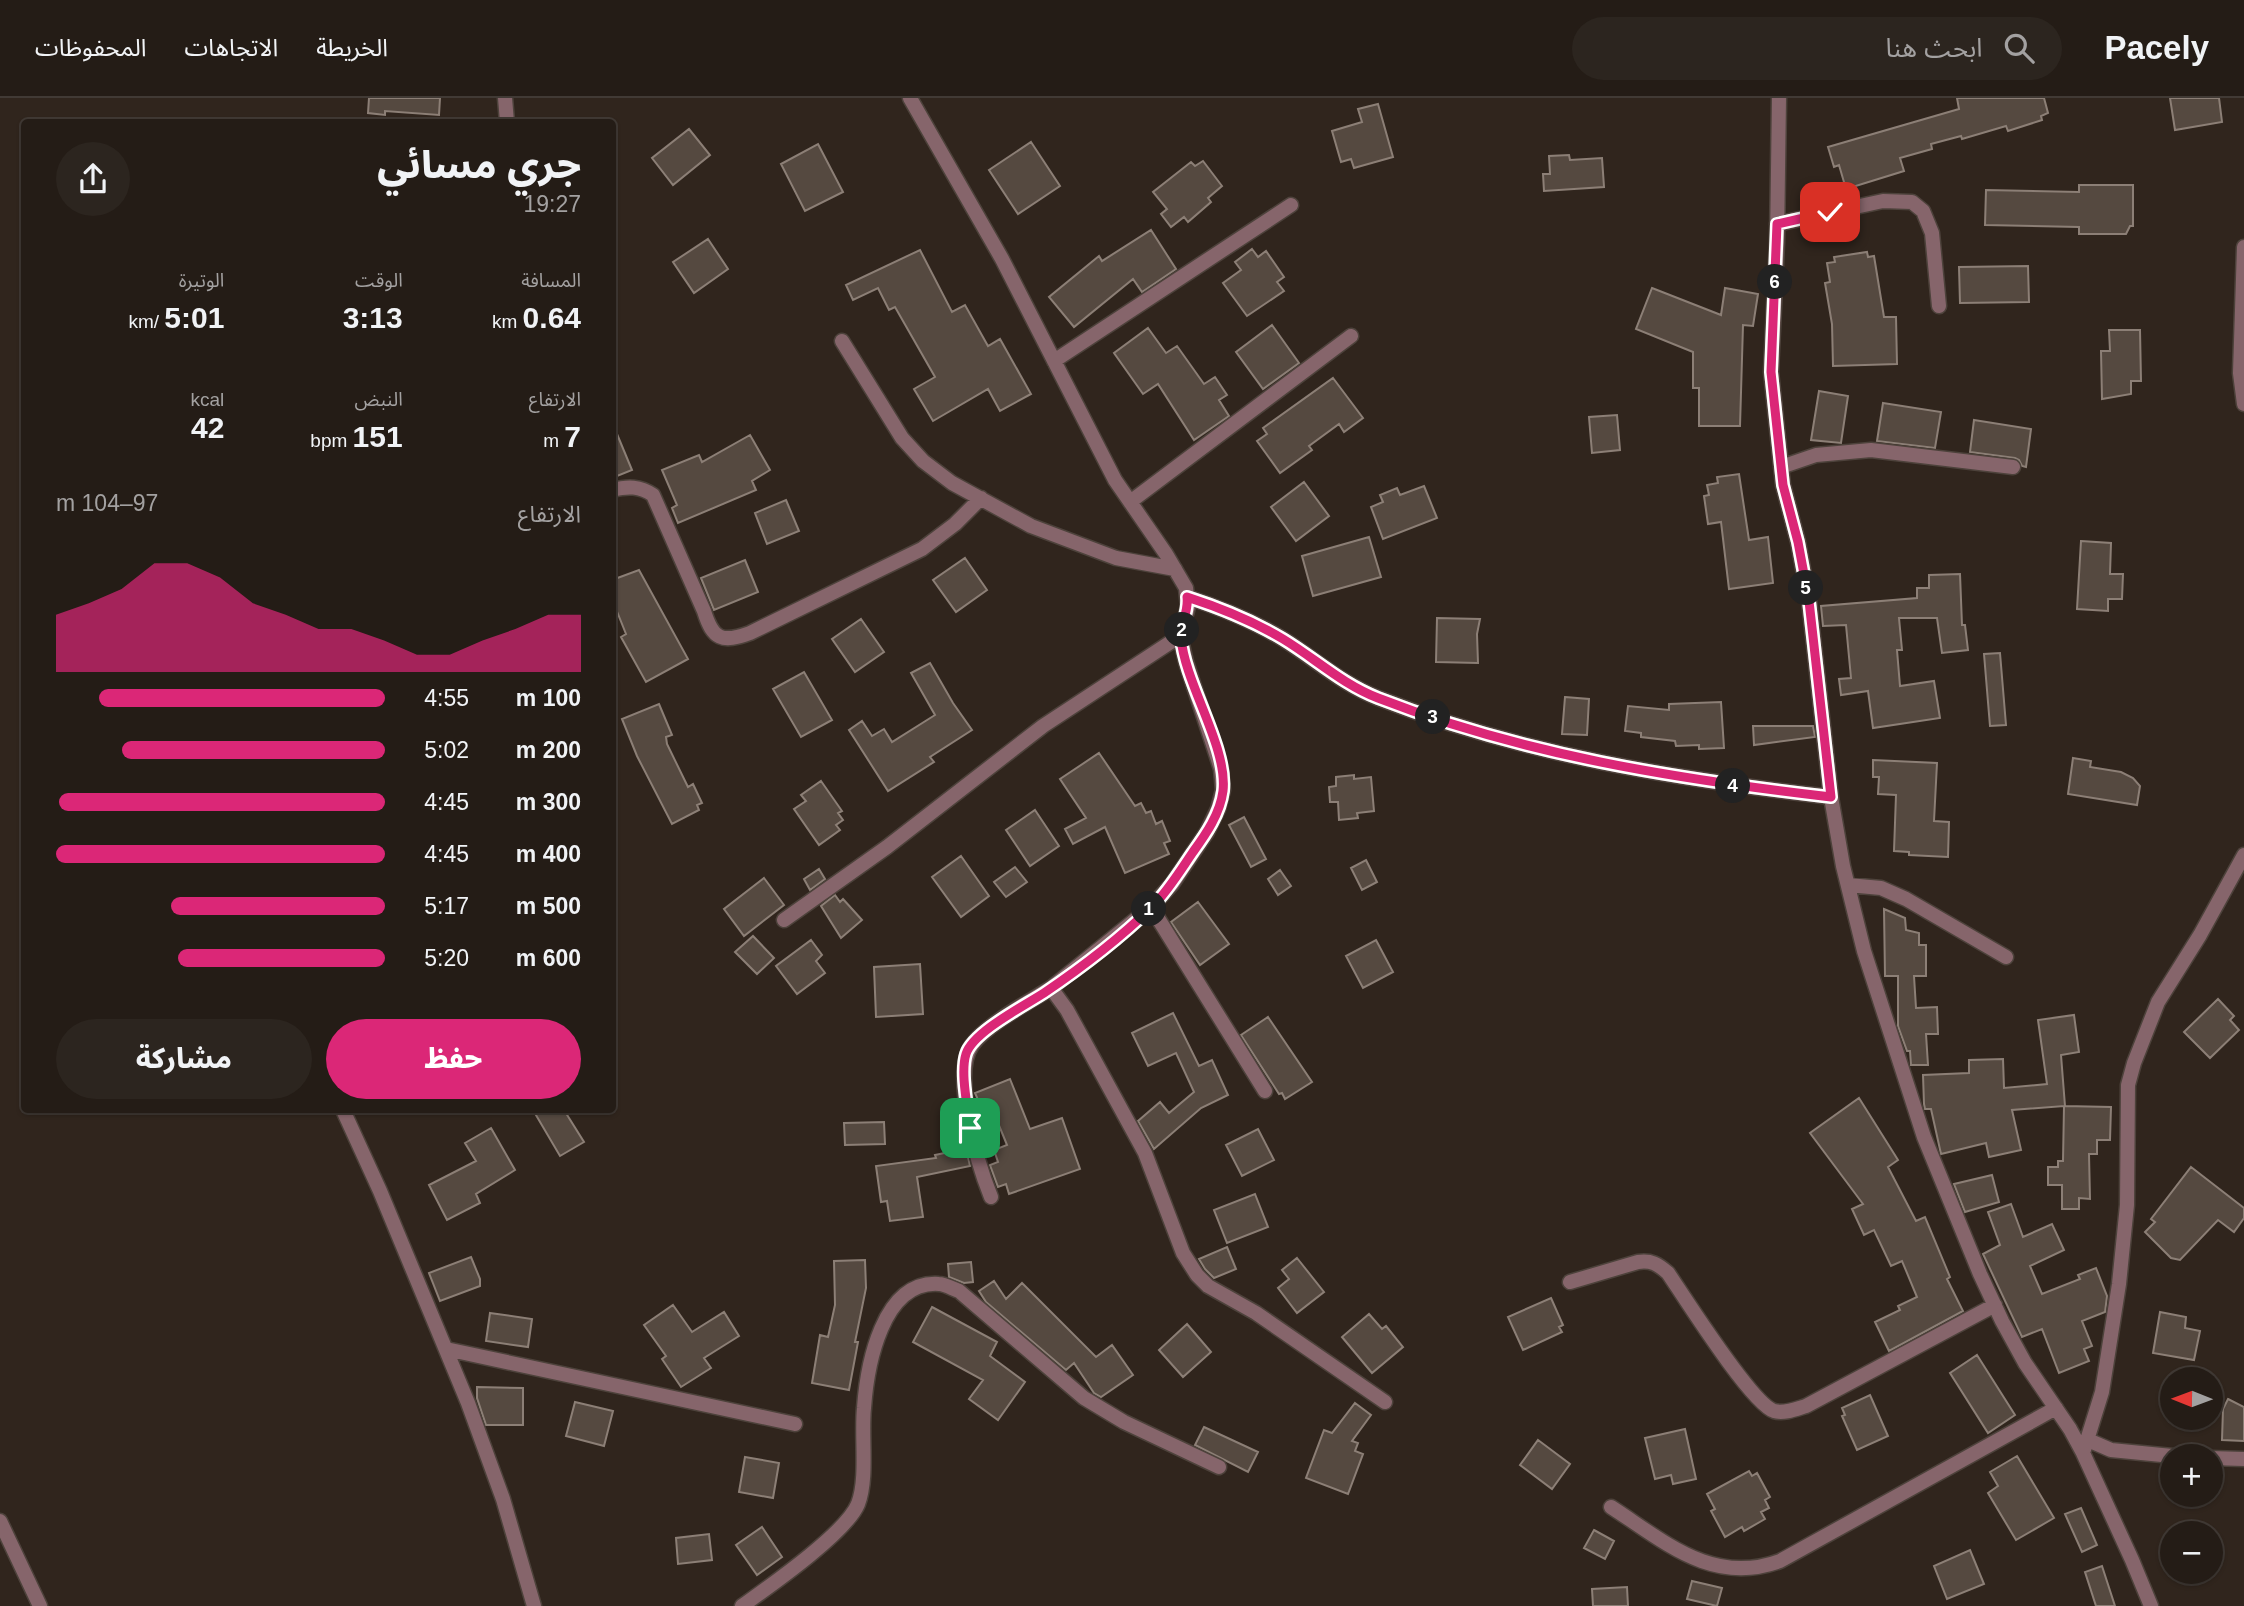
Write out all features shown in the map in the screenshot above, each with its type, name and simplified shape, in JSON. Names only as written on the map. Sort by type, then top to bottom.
[{"type":"street","points":[[505,98],[507,119]]},
{"type":"street","points":[[910,98],[1002,259],[1115,480],[1186,588],[1188,607],[1180,636],[1221,769],[1223,790],[1207,832],[1172,884],[1151,907],[1051,988],[974,1041],[966,1054],[964,1068],[970,1128],[980,1169],[991,1197]]},
{"type":"street","points":[[1779,98],[1771,372],[1783,485],[1798,542],[1809,601],[1831,797],[1864,951],[1924,1137],[1995,1305],[2025,1363],[2085,1446],[2151,1606]]},
{"type":"street","points":[[1777,224],[1883,201],[1912,202],[1923,211],[1932,233],[1939,306]]},
{"type":"street","points":[[1054,361],[1291,205]]},
{"type":"street","points":[[2244,247],[2240,373],[2244,404]]},
{"type":"street","points":[[1130,502],[1350,336]]},
{"type":"street","points":[[842,341],[902,438],[923,461],[952,483],[1031,527],[1116,558],[1175,569]]},
{"type":"street","points":[[1781,467],[1816,455],[1871,450],[2013,467]]},
{"type":"street","points":[[616,489],[643,488],[653,495],[704,611],[709,630],[719,637],[735,638],[922,549],[982,499]]},
{"type":"street","points":[[1187,597],[1217,607],[1284,640],[1348,685],[1377,698],[1538,750],[1722,785],[1831,797]]},
{"type":"street","points":[[784,920],[887,847],[1043,726],[1180,636]]},
{"type":"street","points":[[2085,1446],[2098,1410],[2109,1358],[2124,1245],[2128,1085],[2158,1002],[2200,935],[2244,855]]},
{"type":"street","points":[[1848,884],[1881,888],[1906,899],[2006,957]]},
{"type":"street","points":[[1151,907],[1265,1091]]},
{"type":"street","points":[[1051,988],[1067,1010],[1145,1153],[1183,1253],[1197,1275],[1208,1286],[1256,1313],[1385,1402]]},
{"type":"street","points":[[343,1113],[380,1191],[468,1403],[503,1499],[534,1606]]},
{"type":"street","points":[[1570,1282],[1638,1262],[1658,1264],[1668,1273],[1748,1387],[1766,1406],[1777,1412],[1806,1406],[1995,1305]]},
{"type":"street","points":[[742,1606],[828,1539],[847,1521],[858,1503],[863,1468],[863,1410],[869,1364],[893,1305],[908,1292],[926,1286],[940,1284],[959,1291],[1084,1398],[1124,1422],[1219,1467]]},
{"type":"street","points":[[446,1349],[795,1424]]},
{"type":"street","points":[[1611,1507],[1690,1558],[1742,1569],[1762,1567],[1792,1554],[2056,1408]]},
{"type":"street","points":[[2085,1446],[2160,1455]]},
{"type":"street","points":[[2223,1458],[2244,1459]]},
{"type":"street","points":[[0,1521],[40,1606]]},
{"type":"building","points":[[369,98],[440,98],[439,115],[385,111],[385,115],[368,113]]},
{"type":"building","points":[[1957,98],[2044,98],[2048,113],[2041,116],[2042,120],[2008,131],[2006,126],[1962,139],[1961,136],[1931,144],[1932,149],[1900,158],[1904,171],[1846,189],[1839,165],[1834,167],[1828,147],[1959,109]]},
{"type":"building","points":[[2170,98],[2219,98],[2222,122],[2175,130]]},
{"type":"building","points":[[1378,104],[1393,157],[1354,168],[1351,159],[1341,162],[1332,131],[1362,122],[1358,109]]},
{"type":"building","points":[[689,129],[710,155],[673,185],[652,158]]},
{"type":"building","points":[[1031,142],[1060,186],[1018,214],[989,170]]},
{"type":"building","points":[[818,144],[843,192],[805,211],[781,164]]},
{"type":"building","points":[[1569,155],[1570,160],[1602,158],[1604,187],[1544,191],[1543,174],[1550,174],[1549,156]]},
{"type":"building","points":[[1203,161],[1222,186],[1208,198],[1211,202],[1188,222],[1184,217],[1171,227],[1161,214],[1167,209],[1153,192],[1191,162],[1195,166]]},
{"type":"building","points":[[2079,185],[2133,185],[2133,226],[2130,226],[2126,234],[2079,234],[2079,227],[1985,225],[1986,190],[2079,192]]},
{"type":"building","points":[[1151,230],[1176,269],[1142,292],[1133,279],[1074,327],[1049,297],[1099,256],[1102,261]]},
{"type":"building","points":[[708,239],[728,269],[694,293],[673,262]]},
{"type":"building","points":[[1252,249],[1258,257],[1266,251],[1284,277],[1277,282],[1284,291],[1247,316],[1223,283],[1241,270],[1235,262]]},
{"type":"building","points":[[920,250],[952,312],[965,305],[988,346],[1000,339],[1031,394],[1000,411],[988,389],[933,421],[914,389],[935,377],[895,307],[889,310],[878,288],[853,300],[846,285]]},
{"type":"building","points":[[1867,252],[1868,257],[1874,256],[1884,317],[1896,317],[1897,364],[1833,366],[1832,324],[1825,283],[1830,282],[1827,263],[1835,262],[1834,257]]},
{"type":"building","points":[[2028,266],[2029,302],[1960,303],[1959,267]]},
{"type":"building","points":[[1652,288],[1721,315],[1725,288],[1758,294],[1753,326],[1743,325],[1740,426],[1699,426],[1699,388],[1693,388],[1693,352],[1636,329]]},
{"type":"building","points":[[1272,325],[1299,363],[1263,389],[1236,352]]},
{"type":"building","points":[[1148,328],[1166,353],[1177,346],[1204,384],[1215,377],[1227,395],[1219,400],[1229,416],[1194,440],[1158,384],[1143,394],[1114,353]]},
{"type":"building","points":[[2109,330],[2140,330],[2141,381],[2131,381],[2131,394],[2102,399],[2101,351],[2110,351]]},
{"type":"building","points":[[1333,378],[1363,418],[1344,432],[1339,424],[1309,446],[1312,450],[1280,473],[1257,441],[1267,434],[1263,428]]},
{"type":"building","points":[[1819,391],[1848,396],[1841,443],[1811,440]]},
{"type":"building","points":[[1883,403],[1941,412],[1935,448],[1877,441]]},
{"type":"building","points":[[1617,415],[1620,450],[1592,453],[1589,417]]},
{"type":"building","points":[[1974,420],[2031,429],[2026,467],[2015,458],[1970,452]]},
{"type":"building","points":[[616,432],[632,470],[616,476]]},
{"type":"building","points":[[750,435],[770,470],[752,481],[756,490],[678,523],[672,508],[677,505],[662,470],[699,455],[702,462]]},
{"type":"building","points":[[1739,474],[1749,540],[1768,537],[1773,583],[1729,589],[1721,522],[1708,524],[1704,496],[1709,495],[1707,485],[1718,483],[1717,477]]},
{"type":"building","points":[[1304,482],[1329,516],[1296,541],[1271,507]]},
{"type":"building","points":[[1424,486],[1437,518],[1383,539],[1371,507],[1383,502],[1380,495],[1397,488],[1400,495]]},
{"type":"building","points":[[786,500],[799,531],[767,544],[755,513]]},
{"type":"building","points":[[1369,537],[1381,577],[1313,596],[1302,556]]},
{"type":"building","points":[[2081,541],[2111,543],[2110,574],[2123,574],[2122,599],[2108,599],[2108,611],[2077,609]]},
{"type":"building","points":[[965,558],[987,590],[956,612],[933,580]]},
{"type":"building","points":[[745,560],[758,592],[714,610],[701,578]]},
{"type":"building","points":[[639,570],[688,659],[646,682],[621,637],[626,634],[616,609],[616,579]]},
{"type":"building","points":[[1960,574],[1962,625],[1965,625],[1968,650],[1942,653],[1937,618],[1899,618],[1902,650],[1897,650],[1900,686],[1934,681],[1940,718],[1873,728],[1868,691],[1841,695],[1839,679],[1851,678],[1846,625],[1823,626],[1821,606],[1917,598],[1917,588],[1929,588],[1929,575]]},
{"type":"building","points":[[1437,618],[1480,619],[1477,634],[1478,663],[1436,662]]},
{"type":"building","points":[[861,619],[884,652],[855,672],[832,639]]},
{"type":"building","points":[[2000,653],[2006,725],[1990,726],[1984,654]]},
{"type":"building","points":[[930,663],[972,730],[930,757],[934,762],[888,791],[849,730],[862,721],[872,736],[884,729],[892,742],[935,715],[911,673]]},
{"type":"building","points":[[804,672],[832,720],[801,737],[773,689]]},
{"type":"building","points":[[1565,697],[1589,699],[1587,735],[1562,734]]},
{"type":"building","points":[[1721,702],[1724,748],[1676,746],[1675,741],[1641,737],[1641,733],[1625,731],[1628,706],[1669,710],[1669,704]]},
{"type":"building","points":[[659,704],[672,735],[666,737],[667,744],[688,787],[693,784],[702,803],[697,805],[699,810],[672,824],[637,756],[622,719]]},
{"type":"building","points":[[1753,726],[1813,726],[1815,737],[1754,745]]},
{"type":"building","points":[[1099,753],[1135,806],[1141,803],[1146,813],[1151,811],[1156,824],[1162,821],[1170,841],[1164,843],[1169,854],[1125,873],[1105,827],[1073,844],[1065,829],[1086,818],[1060,779]]},
{"type":"building","points":[[2073,758],[2091,761],[2090,767],[2121,772],[2133,778],[2140,786],[2137,805],[2068,794]]},
{"type":"building","points":[[1873,760],[1937,763],[1934,821],[1949,822],[1948,857],[1909,855],[1909,852],[1894,851],[1896,795],[1878,794],[1879,777],[1873,777]]},
{"type":"building","points":[[1354,775],[1354,779],[1371,777],[1374,811],[1357,813],[1358,818],[1339,820],[1338,802],[1330,802],[1329,787],[1336,786],[1336,777]]},
{"type":"building","points":[[821,781],[842,811],[838,813],[843,820],[836,825],[840,830],[819,845],[794,809],[806,801],[801,795]]},
{"type":"building","points":[[1035,810],[1059,846],[1030,866],[1006,830]]},
{"type":"building","points":[[1244,817],[1266,859],[1251,867],[1229,825]]},
{"type":"building","points":[[961,856],[989,896],[961,917],[932,877]]},
{"type":"building","points":[[1366,860],[1377,882],[1362,890],[1351,868]]},
{"type":"building","points":[[1015,867],[1027,882],[1006,897],[994,882]]},
{"type":"building","points":[[819,869],[825,879],[810,890],[804,879]]},
{"type":"building","points":[[1280,870],[1291,886],[1278,895],[1268,879]]},
{"type":"building","points":[[764,878],[784,905],[744,936],[724,909]]},
{"type":"building","points":[[835,895],[840,902],[843,899],[862,920],[841,938],[821,906]]},
{"type":"building","points":[[1198,902],[1229,944],[1200,965],[1171,922]]},
{"type":"building","points":[[1884,909],[1905,918],[1906,930],[1919,933],[1919,945],[1926,945],[1926,976],[1914,976],[1916,1008],[1937,1007],[1938,1034],[1926,1034],[1928,1065],[1911,1065],[1910,1051],[1907,1051],[1898,1026],[1898,976],[1885,976]]},
{"type":"building","points":[[753,936],[774,958],[757,974],[735,952]]},
{"type":"building","points":[[811,940],[822,955],[816,961],[825,973],[797,994],[776,966]]},
{"type":"building","points":[[1376,940],[1393,972],[1363,988],[1346,956]]},
{"type":"building","points":[[920,964],[923,1014],[876,1017],[874,967]]},
{"type":"building","points":[[2218,999],[2234,1016],[2230,1020],[2239,1030],[2210,1058],[2184,1032]]},
{"type":"building","points":[[1173,1013],[1199,1066],[1212,1060],[1228,1095],[1201,1108],[1154,1149],[1138,1121],[1160,1102],[1169,1113],[1194,1092],[1176,1053],[1148,1066],[1132,1033]]},
{"type":"building","points":[[2074,1015],[2079,1052],[2061,1055],[2065,1106],[2111,1107],[2110,1140],[2097,1140],[2097,1154],[2089,1154],[2090,1199],[2079,1198],[2079,1209],[2062,1209],[2062,1185],[2048,1185],[2048,1167],[2058,1167],[2058,1161],[2063,1161],[2064,1106],[2012,1110],[2021,1150],[1989,1157],[1986,1143],[1941,1154],[1931,1109],[1925,1109],[1923,1075],[1969,1073],[1969,1060],[2003,1059],[2004,1088],[2047,1084],[2038,1020]]},
{"type":"building","points":[[1268,1017],[1312,1082],[1285,1099],[1282,1093],[1279,1094],[1241,1035]]},
{"type":"building","points":[[1010,1079],[1030,1129],[1062,1118],[1080,1169],[1009,1194],[1006,1184],[998,1187],[990,1165],[998,1162],[994,1150],[1007,1145],[994,1113],[985,1116],[975,1093]]},
{"type":"building","points":[[1859,1098],[1898,1160],[1888,1167],[1916,1221],[1925,1217],[1950,1277],[1947,1279],[1963,1311],[1889,1351],[1875,1322],[1900,1310],[1898,1306],[1917,1297],[1902,1261],[1891,1266],[1874,1230],[1864,1235],[1852,1209],[1863,1204],[1810,1133]]},
{"type":"building","points":[[535,1113],[566,1113],[584,1142],[560,1156]]},
{"type":"building","points":[[884,1122],[885,1144],[845,1145],[844,1123]]},
{"type":"building","points":[[491,1128],[515,1170],[476,1194],[480,1203],[447,1220],[429,1185],[476,1161],[465,1143]]},
{"type":"building","points":[[1258,1129],[1274,1160],[1242,1176],[1226,1145]]},
{"type":"building","points":[[954,1151],[955,1155],[967,1153],[970,1166],[917,1177],[923,1217],[890,1221],[887,1201],[881,1202],[876,1166],[936,1158],[935,1155]]},
{"type":"building","points":[[2191,1167],[2244,1208],[2244,1218],[2234,1232],[2218,1220],[2180,1260],[2171,1258],[2145,1232],[2155,1222],[2151,1219]]},
{"type":"building","points":[[1992,1175],[1999,1202],[1965,1212],[1954,1184]]},
{"type":"building","points":[[1255,1194],[1268,1227],[1227,1243],[1214,1210]]},
{"type":"building","points":[[2011,1204],[2023,1237],[2052,1224],[2064,1250],[2030,1266],[2042,1294],[2080,1279],[2078,1275],[2096,1268],[2107,1296],[2105,1312],[2082,1321],[2092,1346],[2084,1349],[2089,1361],[2059,1373],[2042,1329],[2022,1337],[1983,1254],[2000,1245],[1988,1212]]},
{"type":"building","points":[[1227,1247],[1236,1269],[1214,1278],[1199,1259]]},
{"type":"building","points":[[471,1257],[480,1286],[440,1301],[429,1273]]},
{"type":"building","points":[[1297,1258],[1324,1292],[1297,1313],[1278,1288],[1289,1279],[1282,1270]]},
{"type":"building","points":[[865,1260],[866,1288],[849,1390],[812,1383],[820,1335],[828,1337],[835,1305],[834,1261]]},
{"type":"building","points":[[971,1262],[973,1282],[964,1283],[949,1277],[948,1264]]},
{"type":"building","points":[[994,1281],[1006,1299],[1022,1283],[1096,1357],[1112,1345],[1133,1375],[1101,1397],[1094,1393],[1074,1363],[1066,1370],[986,1302],[979,1291]]},
{"type":"building","points":[[1551,1298],[1563,1325],[1559,1327],[1562,1332],[1523,1350],[1508,1317]]},
{"type":"building","points":[[673,1305],[692,1332],[724,1312],[739,1336],[704,1358],[711,1368],[681,1387],[662,1359],[666,1356],[644,1325]]},
{"type":"building","points":[[932,1307],[997,1342],[990,1356],[1025,1382],[998,1420],[969,1399],[983,1380],[913,1342]]},
{"type":"building","points":[[2160,1312],[2186,1317],[2185,1328],[2200,1331],[2194,1360],[2153,1353]]},
{"type":"building","points":[[490,1313],[532,1319],[528,1347],[486,1341]]},
{"type":"building","points":[[1369,1314],[1382,1329],[1386,1326],[1403,1347],[1372,1373],[1342,1337]]},
{"type":"building","points":[[1187,1324],[1211,1352],[1183,1377],[1159,1350]]},
{"type":"building","points":[[1977,1355],[2015,1415],[1988,1433],[1950,1373]]},
{"type":"building","points":[[477,1387],[523,1388],[523,1425],[486,1425],[477,1398]]},
{"type":"building","points":[[1870,1395],[1888,1436],[1857,1450],[1842,1416],[1845,1415],[1842,1408]]},
{"type":"building","points":[[2228,1399],[2244,1407],[2244,1441],[2222,1440],[2223,1409]]},
{"type":"building","points":[[575,1402],[613,1411],[604,1446],[566,1436]]},
{"type":"building","points":[[1355,1403],[1371,1415],[1352,1441],[1358,1443],[1355,1451],[1363,1454],[1348,1494],[1306,1478],[1324,1430],[1332,1433]]},
{"type":"building","points":[[1204,1427],[1258,1452],[1248,1472],[1195,1445]]},
{"type":"building","points":[[1685,1429],[1696,1479],[1673,1484],[1671,1475],[1655,1479],[1645,1438]]},
{"type":"building","points":[[1538,1440],[1570,1464],[1552,1489],[1520,1465]]},
{"type":"building","points":[[2017,1456],[2054,1518],[2016,1540],[1988,1493],[1998,1486],[1990,1472]]},
{"type":"building","points":[[745,1457],[779,1463],[773,1498],[739,1492]]},
{"type":"building","points":[[1749,1471],[1752,1476],[1757,1473],[1770,1497],[1765,1500],[1769,1508],[1761,1512],[1765,1519],[1744,1531],[1742,1527],[1725,1537],[1711,1511],[1715,1509],[1707,1494]]},
{"type":"building","points":[[2081,1508],[2097,1545],[2082,1552],[2065,1514]]},
{"type":"building","points":[[762,1527],[782,1557],[757,1575],[736,1545]]},
{"type":"building","points":[[1594,1530],[1614,1541],[1605,1559],[1584,1548]]},
{"type":"building","points":[[709,1534],[712,1560],[678,1564],[676,1538]]},
{"type":"building","points":[[1970,1550],[1984,1584],[1947,1599],[1934,1566]]},
{"type":"building","points":[[2102,1566],[2115,1606],[2096,1606],[2085,1572]]},
{"type":"building","points":[[1692,1581],[1722,1588],[1717,1606],[1687,1599]]},
{"type":"building","points":[[1627,1587],[1628,1606],[1593,1606],[1592,1589]]},
{"type":"route","points":[[970,1128],[964,1068],[966,1054],[974,1041],[1064,978],[1151,907],[1172,884],[1207,832],[1218,809],[1223,790],[1221,769],[1180,636],[1188,607],[1187,597],[1247,620],[1284,640],[1348,685],[1377,698],[1538,750],[1722,785],[1831,797],[1809,601],[1798,542],[1783,485],[1771,372],[1777,224],[1830,212]]}]
